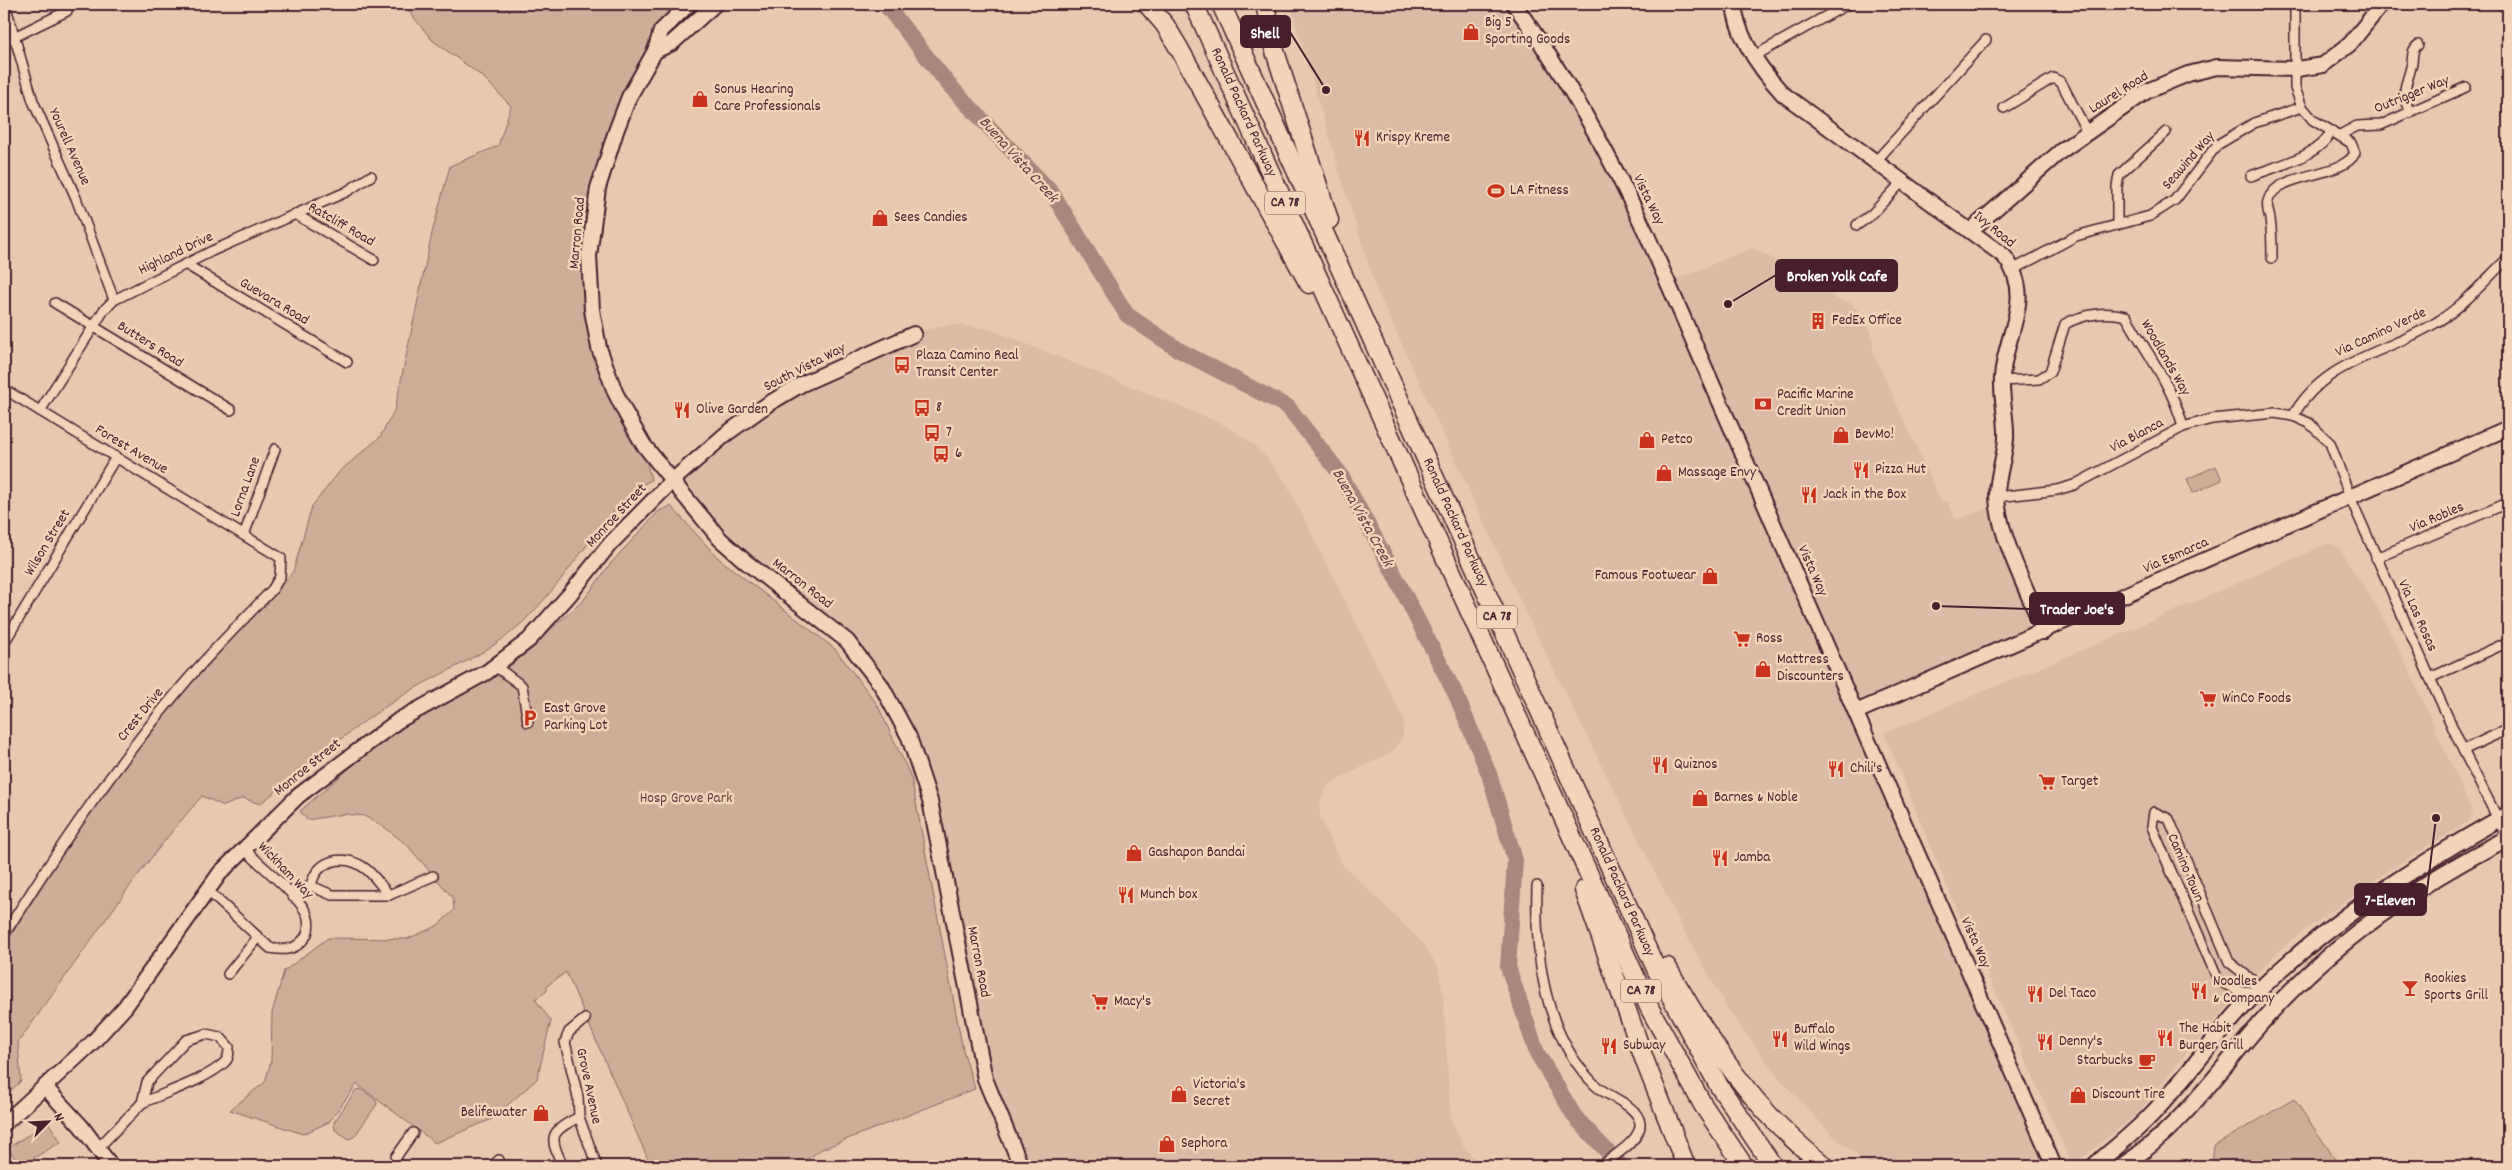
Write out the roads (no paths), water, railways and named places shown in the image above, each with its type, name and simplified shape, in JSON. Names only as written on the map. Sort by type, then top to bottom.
[{"type":"highway","points":[[1147,4],[1165,25],[1180,50],[1375,403]]},
{"type":"highway","name":"Ronald Packard Parkway","points":[[1194,4],[1556,806],[1662,1034],[1703,1105],[1744,1166]]},
{"type":"highway","name":"Ronald Packard Parkway","points":[[1221,4],[1385,370],[1681,1020],[1719,1086],[1773,1166]]},
{"type":"highway","points":[[1266,4],[1274,48],[1315,179],[1385,370]]},
{"type":"highway","points":[[1556,806],[1646,1064],[1686,1166]]},
{"type":"highway","points":[[1609,864],[1703,1029],[1726,1064],[1769,1117],[1825,1166]]},
{"type":"main road","name":"Marron Road","points":[[689,4],[661,31],[655,51],[629,97],[598,188],[589,256],[592,310],[599,348],[615,392],[643,444],[672,481],[720,539],[846,641],[881,685],[909,737],[930,801],[985,1079],[1021,1166]]},
{"type":"main road","points":[[655,51],[672,43],[715,4]]},
{"type":"main road","name":"Vista Way","points":[[1514,4],[1549,56],[1632,202],[2054,1166]]},
{"type":"main road","name":"Ivy Road","points":[[1734,4],[1738,27],[1754,56],[1766,75],[1784,94],[1874,163],[2004,256],[2014,269],[2020,290],[2018,308],[2003,360],[2002,381],[2006,440],[1997,497],[2005,534],[2044,632]]},
{"type":"main road","name":"Laurel Road","points":[[1970,231],[2061,151],[2147,91],[2188,74],[2217,67],[2297,69],[2323,65],[2350,44],[2382,4]]},
{"type":"main road","name":"South Vista Way","points":[[672,481],[726,434],[768,404],[802,384],[914,334]]},
{"type":"main road","name":"Via Esmarca","points":[[1856,712],[2044,632],[2508,428]]},
{"type":"main road","name":"Monroe Street","points":[[4,1124],[93,1042],[125,1007],[207,890],[243,848],[298,796],[335,766],[399,720],[495,666],[529,640],[570,594],[610,544],[672,481]]},
{"type":"main road","points":[[2094,1166],[2149,1117],[2275,975],[2365,902],[2418,865],[2503,817]]},
{"type":"main road","points":[[2122,1166],[2156,1141],[2194,1104],[2275,1008],[2349,940],[2430,883],[2508,838]]},
{"type":"main road","points":[[46,1087],[81,1126],[111,1166]]},
{"type":"street","name":"Yourell Avenue","points":[[4,4],[33,101],[76,198],[114,300]]},
{"type":"street","points":[[1754,56],[1848,4]]},
{"type":"street","points":[[2272,258],[2267,202],[2273,190],[2347,162],[2355,153],[2351,143],[2313,120],[2302,107],[2296,88],[2294,4]]},
{"type":"street","points":[[2500,4],[2508,9]]},
{"type":"street","points":[[4,42],[66,11]]},
{"type":"street","points":[[1874,163],[1986,40]]},
{"type":"street","points":[[2410,112],[2404,100],[2403,88],[2412,65],[2412,55],[2418,45]]},
{"type":"street","points":[[2004,108],[2054,78],[2061,82],[2088,132]]},
{"type":"street","name":"Outrigger Way","points":[[2336,133],[2357,126],[2381,125],[2466,87]]},
{"type":"street","name":"Seawind Way","points":[[2014,269],[2076,236],[2150,216],[2175,200],[2217,145],[2240,129],[2302,107]]},
{"type":"street","points":[[2117,225],[2117,188],[2120,175],[2166,132]]},
{"type":"street","points":[[2251,176],[2313,152],[2336,133]]},
{"type":"street","name":"Highland Drive","points":[[40,411],[104,310],[114,300],[188,265],[212,251],[346,192],[372,176]]},
{"type":"street","points":[[1857,225],[1871,215],[1902,182]]},
{"type":"street","name":"Ratcliff Road","points":[[294,214],[374,260]]},
{"type":"street","name":"Via Camino Verde","points":[[2293,416],[2303,398],[2337,369],[2362,357],[2384,350],[2437,322],[2508,258]]},
{"type":"street","name":"Guevara Road","points":[[188,265],[347,362]]},
{"type":"street","name":"Butters Road","points":[[55,303],[231,410]]},
{"type":"street","name":"Woodlands Way","points":[[2002,381],[2039,379],[2050,372],[2065,324],[2076,317],[2112,313],[2126,316],[2178,406],[2183,427]]},
{"type":"street","name":"Forest Avenue","points":[[4,389],[244,535]]},
{"type":"street","name":"Via Blanca","points":[[1997,497],[2057,490],[2074,485],[2183,427],[2212,419],[2275,413],[2293,416]]},
{"type":"street","name":"Via Las Rosas","points":[[2293,416],[2309,424],[2330,443],[2350,497],[2430,678],[2463,750],[2503,817],[2508,838]]},
{"type":"street","name":"Lorna Lane","points":[[244,535],[275,449]]},
{"type":"street","name":"Wilson Street","points":[[4,643],[116,457]]},
{"type":"street","name":"Via Robles","points":[[2376,558],[2508,503]]},
{"type":"street","name":"Crest Drive","points":[[4,935],[101,788],[185,682],[272,590],[280,577],[281,558],[244,535]]},
{"type":"street","points":[[2430,678],[2508,642]]},
{"type":"street","points":[[495,666],[522,686],[528,722]]},
{"type":"street","points":[[2463,750],[2508,729]]},
{"type":"street","name":"Camino Town","points":[[2258,992],[2238,991],[2218,980],[2152,827],[2154,812],[2168,819],[2229,962],[2252,980],[2258,992],[2275,1008]]},
{"type":"street","name":"Wickham Way","points":[[207,890],[270,948],[281,950],[293,948],[304,940],[309,923],[304,908],[243,848]]},
{"type":"street","points":[[311,886],[312,879],[323,865],[341,859],[366,869],[389,895]]},
{"type":"street","points":[[293,896],[308,886],[332,895],[389,895],[433,876]]},
{"type":"street","points":[[1538,886],[1536,921],[1540,968],[1547,999],[1561,1034],[1575,1060],[1595,1085],[1636,1114],[1640,1129],[1636,1137],[1602,1165]]},
{"type":"street","points":[[228,974],[258,937]]},
{"type":"street","name":"Grove Avenue","points":[[585,1019],[569,1032],[565,1042],[578,1097],[579,1116],[595,1166]]},
{"type":"street","points":[[97,1149],[142,1103],[225,1062],[229,1057],[230,1047],[220,1037],[206,1034],[186,1040],[148,1082],[142,1103]]},
{"type":"street","points":[[564,1166],[556,1152],[553,1138],[558,1128],[579,1116]]},
{"type":"street","points":[[396,1166],[396,1157],[413,1132]]},
{"type":"waterway","name":"Buena Vista Creek","points":[[885,4],[949,85],[1052,193],[1127,315],[1179,350],[1288,407],[1341,475],[1457,697],[1489,774],[1515,860],[1508,967],[1537,1053],[1575,1117],[1621,1166]]},
{"type":"place","name":"Big 5 Sporting Goods","points":[[1471,32]]},
{"type":"place","name":"Shell","points":[[1326,90]]},
{"type":"place","name":"Sonus Hearing Care Professionals","points":[[700,99]]},
{"type":"place","name":"Krispy Kreme","points":[[1362,138]]},
{"type":"place","name":"LA Fitness","points":[[1496,191]]},
{"type":"place","name":"Sees Candies","points":[[880,218]]},
{"type":"place","name":"Broken Yolk Cafe","points":[[1728,304]]},
{"type":"place","name":"FedEx Office","points":[[1818,321]]},
{"type":"place","name":"Plaza Camino Real Transit Center","points":[[902,365]]},
{"type":"place","name":"Pacific Marine Credit Union","points":[[1763,404]]},
{"type":"place","name":"8","points":[[922,408]]},
{"type":"place","name":"Olive Garden","points":[[682,410]]},
{"type":"place","name":"7","points":[[932,433]]},
{"type":"place","name":"BevMo!","points":[[1841,435]]},
{"type":"place","name":"Petco","points":[[1647,440]]},
{"type":"place","name":"6","points":[[941,454]]},
{"type":"place","name":"Pizza Hut","points":[[1861,470]]},
{"type":"place","name":"Massage Envy","points":[[1664,473]]},
{"type":"place","name":"Jack in the Box","points":[[1809,495]]},
{"type":"place","name":"Famous Footwear","points":[[1710,576]]},
{"type":"place","name":"Trader Joe's","points":[[1936,606]]},
{"type":"place","name":"Ross","points":[[1742,639]]},
{"type":"place","name":"Mattress Discounters","points":[[1763,669]]},
{"type":"place","name":"WinCo Foods","points":[[2208,699]]},
{"type":"place","name":"East Grove Parking Lot","points":[[530,718]]},
{"type":"place","name":"Quiznos","points":[[1660,765]]},
{"type":"place","name":"Chili's","points":[[1836,769]]},
{"type":"place","name":"Target","points":[[2047,782]]},
{"type":"place","name":"Barnes & Noble","points":[[1700,798]]},
{"type":"place","name":"7-Eleven","points":[[2436,818]]},
{"type":"place","name":"Gashapon Bandai","points":[[1134,853]]},
{"type":"place","name":"Jamba","points":[[1720,858]]},
{"type":"place","name":"Munch box","points":[[1126,895]]},
{"type":"place","name":"Rookies Sports Grill","points":[[2410,988]]},
{"type":"place","name":"Noodles & Company","points":[[2199,991]]},
{"type":"place","name":"Del Taco","points":[[2035,994]]},
{"type":"place","name":"Macy's","points":[[1100,1002]]},
{"type":"place","name":"The Habit Burger Grill","points":[[2165,1038]]},
{"type":"place","name":"Buffalo Wild Wings","points":[[1780,1039]]},
{"type":"place","name":"Denny's","points":[[2045,1042]]},
{"type":"place","name":"Subway","points":[[1609,1046]]},
{"type":"place","name":"Starbucks","points":[[2147,1061]]},
{"type":"place","name":"Victoria's Secret","points":[[1179,1094]]},
{"type":"place","name":"Discount Tire","points":[[2078,1095]]},
{"type":"place","name":"Belifewater","points":[[541,1113]]},
{"type":"place","name":"Sephora","points":[[1167,1144]]},
{"type":"park label","name":"Hosp Grove Park","points":[[686,799]]}]
